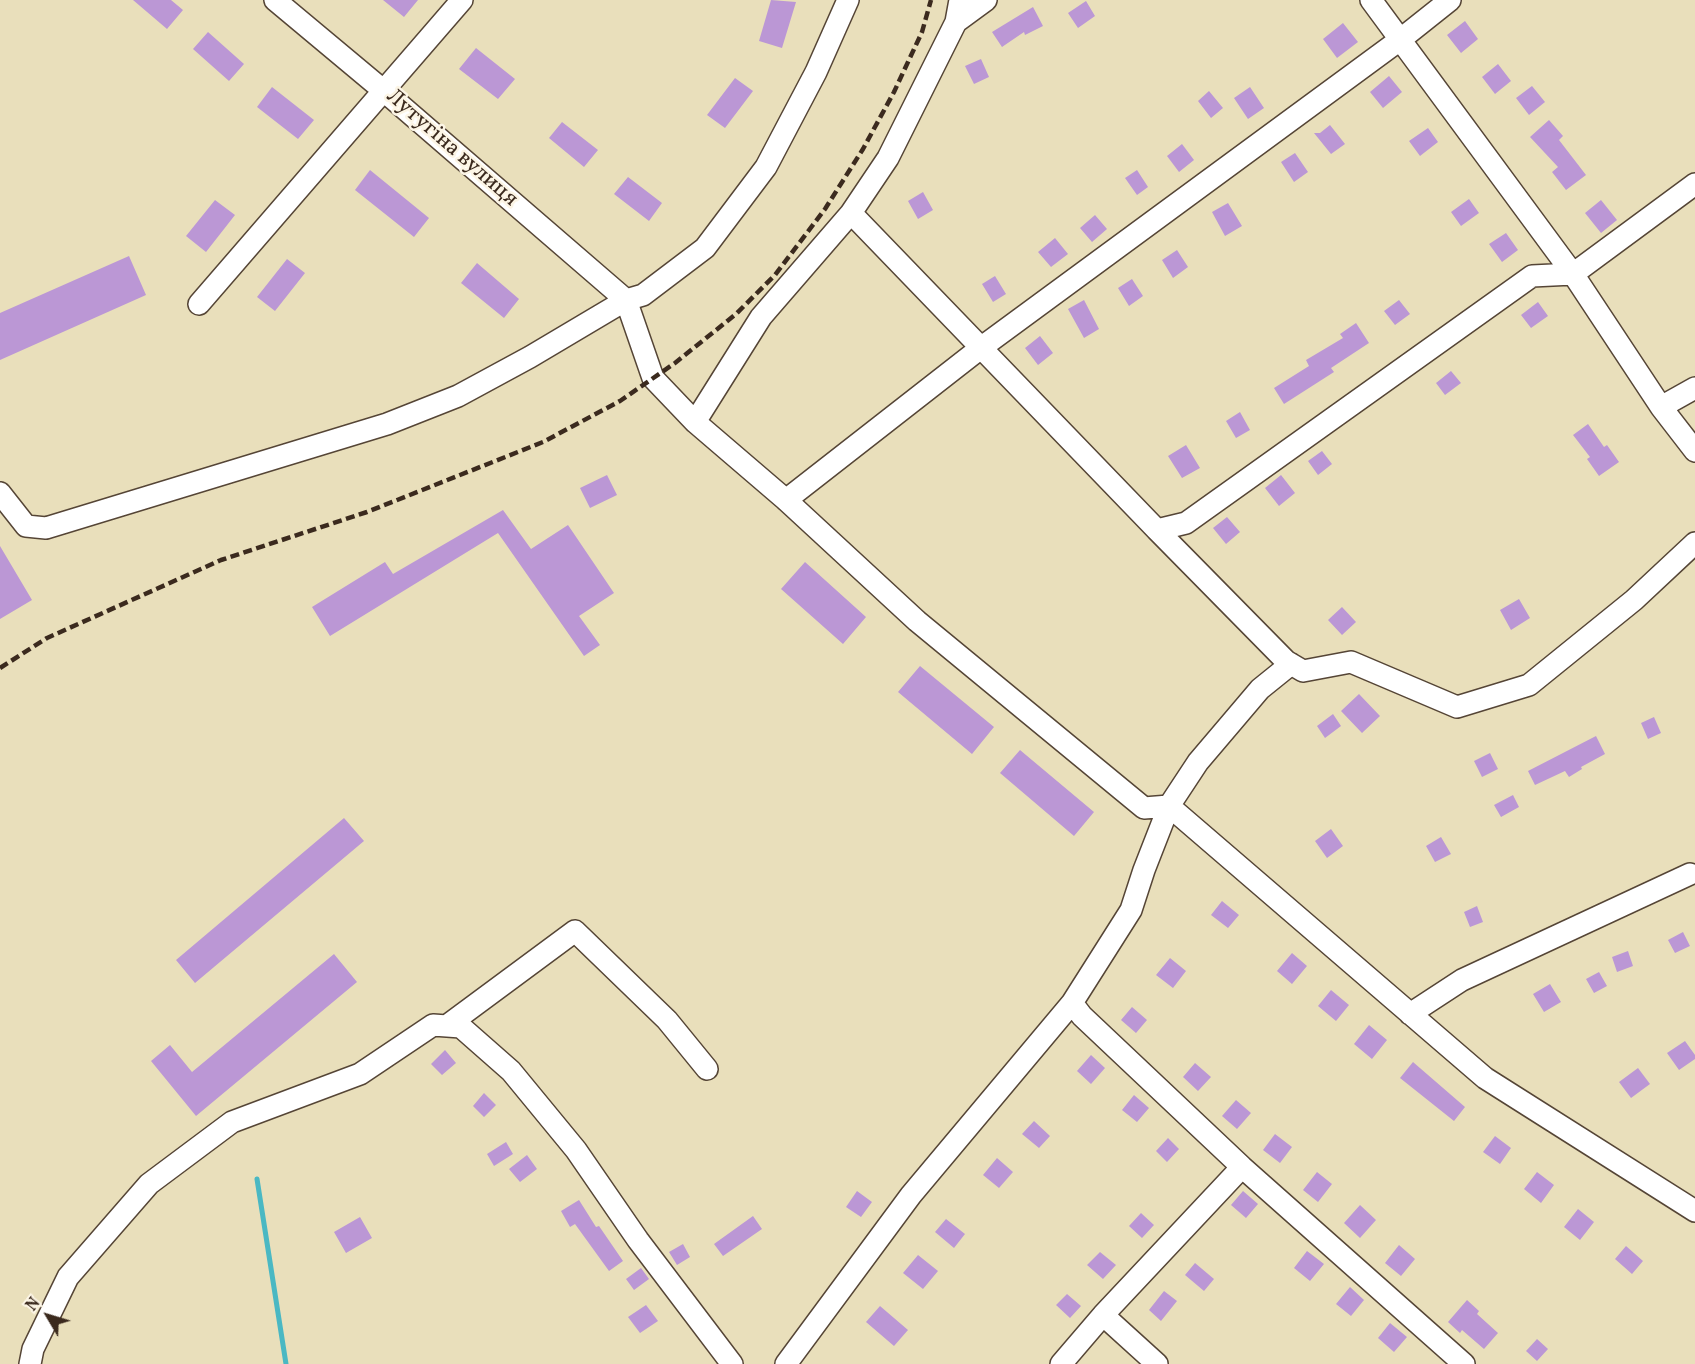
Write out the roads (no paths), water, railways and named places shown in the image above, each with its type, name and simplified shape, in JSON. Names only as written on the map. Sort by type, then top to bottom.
[{"type":"street","name":"Лутугіна вулиця","points":[[275,0],[626,300]]},
{"type":"street","points":[[200,304],[462,0]]},
{"type":"street","points":[[0,493],[26,526],[46,528],[376,428],[458,396],[530,357],[626,300],[644,295],[705,248],[766,167],[816,72],[848,0]]},
{"type":"street","points":[[695,422],[761,317],[851,213],[888,158],[956,22],[960,0]]},
{"type":"street","points":[[956,22],[986,0]]},
{"type":"street","points":[[1371,0],[1573,274],[1661,407],[1695,451]]},
{"type":"street","points":[[786,500],[982,348],[1401,39],[1450,0]]},
{"type":"street","points":[[1157,530],[1186,523],[1532,276],[1573,274],[1695,184]]},
{"type":"street","points":[[851,213],[1157,530],[1291,664],[1302,671],[1351,663],[1457,707],[1529,684],[1634,600],[1695,543]]},
{"type":"street","points":[[626,300],[653,378],[695,422],[786,500],[917,621],[1144,808],[1169,807],[1485,1078],[1695,1211]]},
{"type":"street","points":[[1661,407],[1695,388]]},
{"type":"street","points":[[786,1364],[911,1195],[1072,1003],[1131,910],[1169,807],[1198,762],[1260,689],[1291,664]]},
{"type":"street","points":[[1410,1014],[1462,980],[1690,874]]},
{"type":"street","points":[[448,1025],[575,931],[668,1020],[707,1069]]},
{"type":"street","points":[[1072,1003],[1082,1016],[1242,1167],[1464,1364]]},
{"type":"street","points":[[30,1364],[33,1349],[68,1276],[149,1184],[232,1122],[360,1074],[433,1025],[461,1027],[511,1071],[576,1150],[638,1240],[732,1364]]},
{"type":"street","points":[[1060,1364],[1242,1167]]},
{"type":"street","points":[[1102,1316],[1157,1364]]},
{"type":"waterway","points":[[257,1179],[286,1364]]},
{"type":"railway","points":[[0,668],[47,638],[221,560],[367,512],[543,442],[620,401],[675,363],[736,314],[775,275],[825,209],[863,149],[894,92],[922,32],[931,0]]}]
